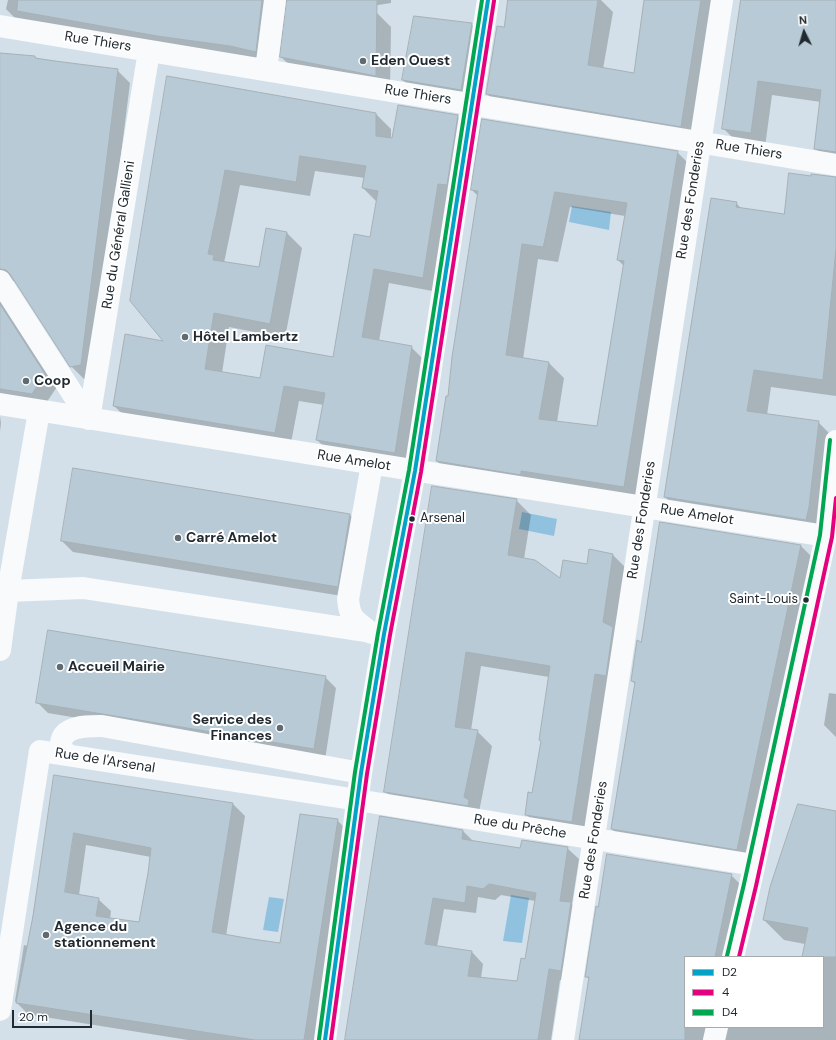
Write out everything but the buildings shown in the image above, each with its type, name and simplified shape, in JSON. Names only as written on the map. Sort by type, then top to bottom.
[{"type":"street","points":[[266,70],[275,0]]},
{"type":"street","points":[[325,1040],[358,800],[377,634],[415,471],[488,0]]},
{"type":"street","name":"Rue des Fonderies","points":[[563,1040],[722,0]]},
{"type":"street","name":"Rue Thiers","points":[[0,26],[836,165]]},
{"type":"street","name":"Rue du Général Gallieni","points":[[90,419],[149,51]]},
{"type":"street","points":[[0,281],[90,419]]},
{"type":"street","name":"Rue Amelot","points":[[0,404],[826,536]]},
{"type":"street","points":[[0,650],[4,590],[39,410]]},
{"type":"street","points":[[733,956],[826,536],[836,441]]},
{"type":"street","points":[[372,464],[348,599],[351,616],[355,621],[377,634]]},
{"type":"street","points":[[4,590],[83,588],[377,634]]},
{"type":"street","points":[[69,755],[62,750],[61,745],[62,739],[65,735],[75,728],[83,726],[102,726],[361,773]]},
{"type":"street","name":"Rue de l'Arsenal","points":[[0,1010],[40,751],[358,800]]},
{"type":"street","name":"Rue du Prêche","points":[[358,800],[754,865]]},
{"type":"street","points":[[714,1040],[717,1028]]},
{"type":"water","points":[[572,206],[611,212],[609,230],[569,222]]},
{"type":"water","points":[[522,512],[557,519],[554,536],[519,529]]},
{"type":"water","points":[[511,895],[529,898],[522,943],[503,941]]},
{"type":"water","points":[[269,897],[284,899],[278,932],[263,930]]},
{"type":"transit line","name":"D4","points":[[319,1039],[355,772],[378,633],[409,470],[482,0]]},
{"type":"transit line","name":"D2","points":[[325,1040],[361,773],[384,634],[415,471],[488,0]]},
{"type":"transit line","name":"4","points":[[331,1040],[367,774],[390,635],[421,472],[494,1]]},
{"type":"transit line","name":"D4","points":[[727,956],[820,535],[830,440]]},
{"type":"transit line","name":"4","points":[[739,956],[756,886],[832,537],[836,498]]},
{"type":"place","name":"Eden Ouest","points":[[363,61]]},
{"type":"place","name":"Hôtel Lambertz","points":[[185,337]]},
{"type":"place","name":"Coop","points":[[26,381]]},
{"type":"place","name":"Arsenal","points":[[412,519]]},
{"type":"place","name":"Carré Amelot","points":[[178,538]]},
{"type":"place","name":"Saint-Louis","points":[[806,600]]},
{"type":"place","name":"Accueil Mairie","points":[[60,667]]},
{"type":"place","name":"Service des Finances","points":[[280,728]]},
{"type":"place","name":"Agence du stationnement","points":[[46,935]]}]
